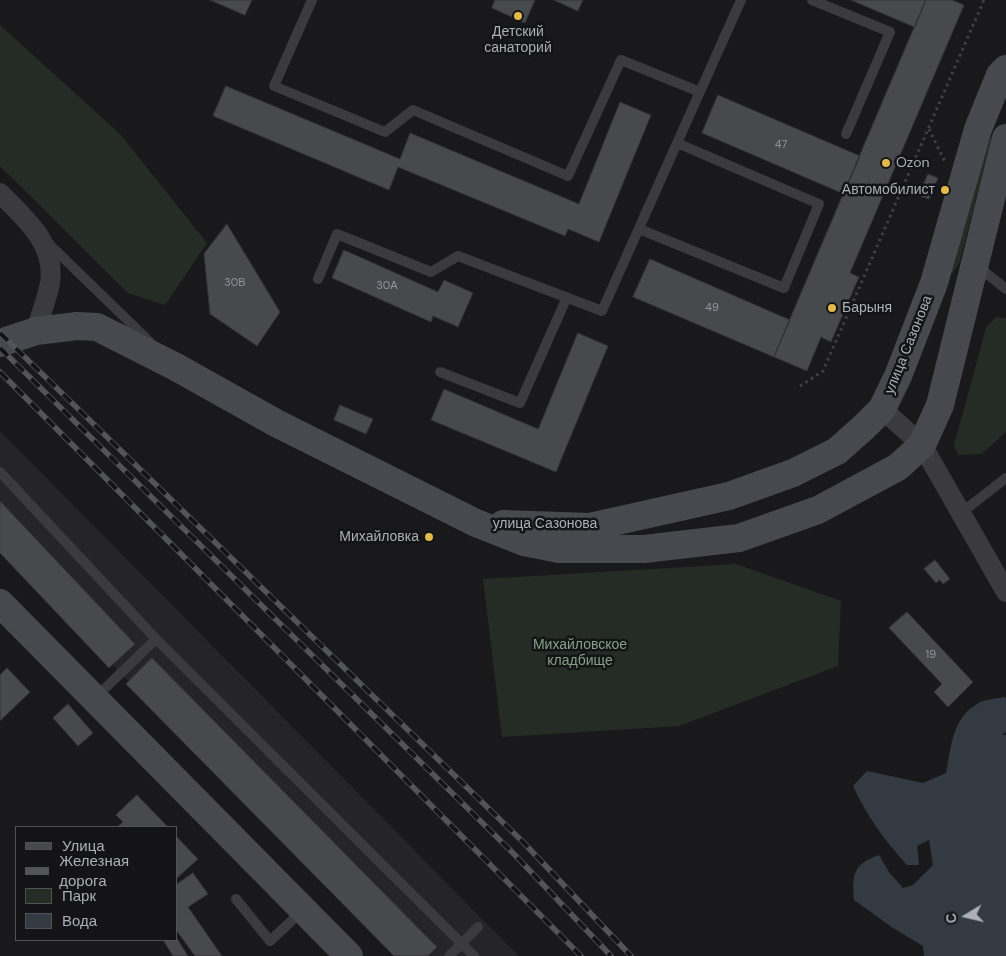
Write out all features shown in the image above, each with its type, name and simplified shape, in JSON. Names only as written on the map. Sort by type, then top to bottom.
[{"type":"main road","name":"улица Сазонова","points":[[476,523],[590,527],[729,496],[793,473],[837,451],[882,409],[898,376],[934,283],[978,129],[1004,68]]},
{"type":"main road","points":[[978,129],[993,124],[1006,132]]},
{"type":"main road","name":"улица Сазонова","points":[[0,343],[36,331],[77,326],[97,328],[176,367],[276,423],[476,523],[524,542],[559,548],[644,549],[739,538],[818,510],[898,467],[922,445],[940,405],[956,347],[974,263],[1006,138]]},
{"type":"main road","points":[[0,603],[349,956]]},
{"type":"street","points":[[0,193],[39,234],[47,251],[50,276],[36,331]]},
{"type":"street","points":[[882,409],[922,445],[1006,592]]},
{"type":"lane","points":[[312,0],[274,86],[385,132],[413,110],[568,176],[621,60],[700,92]]},
{"type":"lane","points":[[318,279],[337,234],[431,272],[458,256],[602,311],[741,0]]},
{"type":"lane","points":[[812,0],[890,32],[846,134]]},
{"type":"lane","points":[[639,229],[784,288],[819,204],[677,143]]},
{"type":"lane","points":[[39,234],[176,367]]},
{"type":"lane","points":[[974,263],[1006,289]]},
{"type":"lane","points":[[440,372],[520,403],[567,298]]},
{"type":"lane","points":[[0,472],[156,639],[474,956]]},
{"type":"lane","points":[[961,513],[1006,478]]},
{"type":"lane","points":[[94,699],[156,639]]},
{"type":"lane","points":[[236,899],[270,941],[304,910]]},
{"type":"lane","points":[[449,956],[478,927]]},
{"type":"path","points":[[800,386],[823,371],[984,0]]},
{"type":"path","points":[[929,129],[948,170]]},
{"type":"shaded area","points":[[0,431],[519,956],[396,956],[0,549]]},
{"type":"green space","points":[[0,25],[120,134],[207,243],[165,305],[128,293],[0,166]]},
{"type":"green space","points":[[993,136],[959,264],[952,274],[949,266],[984,144]]},
{"type":"green space","points":[[996,317],[1006,318],[1006,432],[982,454],[958,455],[954,445],[986,328]]},
{"type":"green space","name":"Михайловское кладбище","points":[[736,564],[841,601],[838,666],[679,726],[502,737],[483,579]]},
{"type":"water","points":[[1006,698],[1006,732],[1002,735],[1006,735],[1006,956],[924,956],[923,946],[893,928],[854,900],[853,883],[859,866],[870,858],[879,855],[889,872],[903,888],[913,885],[933,865],[929,840],[917,846],[919,865],[907,865],[877,827],[853,786],[867,771],[923,783],[946,773],[951,744],[962,717],[980,702]]},
{"type":"building","points":[[210,0],[252,0],[245,15]]},
{"type":"building","name":"Детский санаторий","points":[[495,0],[535,0],[525,23],[492,8]]},
{"type":"building","name":"Детский санаторий","points":[[554,0],[583,0],[578,11]]},
{"type":"building","points":[[851,0],[926,0],[915,27]]},
{"type":"building","points":[[926,0],[952,0],[964,5],[850,273],[859,277],[831,342],[821,337],[807,371],[774,357]]},
{"type":"building","points":[[226,86],[400,159],[410,133],[579,204],[620,102],[651,115],[599,242],[568,229],[565,236],[398,167],[389,190],[213,116]]},
{"type":"building","points":[[718,95],[860,156],[844,194],[702,133]]},
{"type":"building","points":[[928,174],[938,178],[929,199],[919,196]]},
{"type":"building","points":[[227,224],[280,312],[257,346],[210,314],[204,254]]},
{"type":"building","points":[[344,250],[438,292],[444,280],[473,293],[458,327],[433,316],[431,322],[332,278]]},
{"type":"building","points":[[650,259],[790,320],[774,357],[633,297]]},
{"type":"building","points":[[578,333],[608,346],[556,472],[431,420],[444,389],[538,429]]},
{"type":"building","points":[[340,405],[373,419],[366,434],[334,420]]},
{"type":"building","points":[[0,501],[135,644],[109,668],[0,553]]},
{"type":"building","points":[[935,560],[950,579],[943,584],[940,580],[936,583],[924,569]]},
{"type":"building","points":[[907,612],[973,682],[948,707],[934,692],[942,684],[889,628]]},
{"type":"building","points":[[152,658],[437,947],[428,956],[394,956],[126,684]]},
{"type":"building","points":[[7,668],[30,692],[0,721],[0,675]]},
{"type":"building","points":[[68,704],[93,733],[78,746],[53,718]]},
{"type":"building","points":[[137,795],[167,826],[118,826],[123,822],[116,815]]},
{"type":"building","points":[[178,838],[198,859],[178,877]]},
{"type":"building","points":[[193,873],[208,894],[188,907],[222,956],[195,956],[178,933],[178,884]]},
{"type":"building","points":[[178,940],[188,956],[173,956],[164,941]]},
{"type":"railway","points":[[0,333],[523,842],[631,956]]},
{"type":"railway","points":[[0,348],[513,853],[611,956]]},
{"type":"railway","points":[[0,372],[581,956]]},
{"type":"place","name":"Детский санаторий","points":[[518,16]]},
{"type":"place","name":"Ozon","points":[[886,163]]},
{"type":"place","name":"Автомобилист","points":[[945,190]]},
{"type":"place","name":"Барыня","points":[[832,308]]},
{"type":"place","name":"Михайловка","points":[[429,537]]}]
